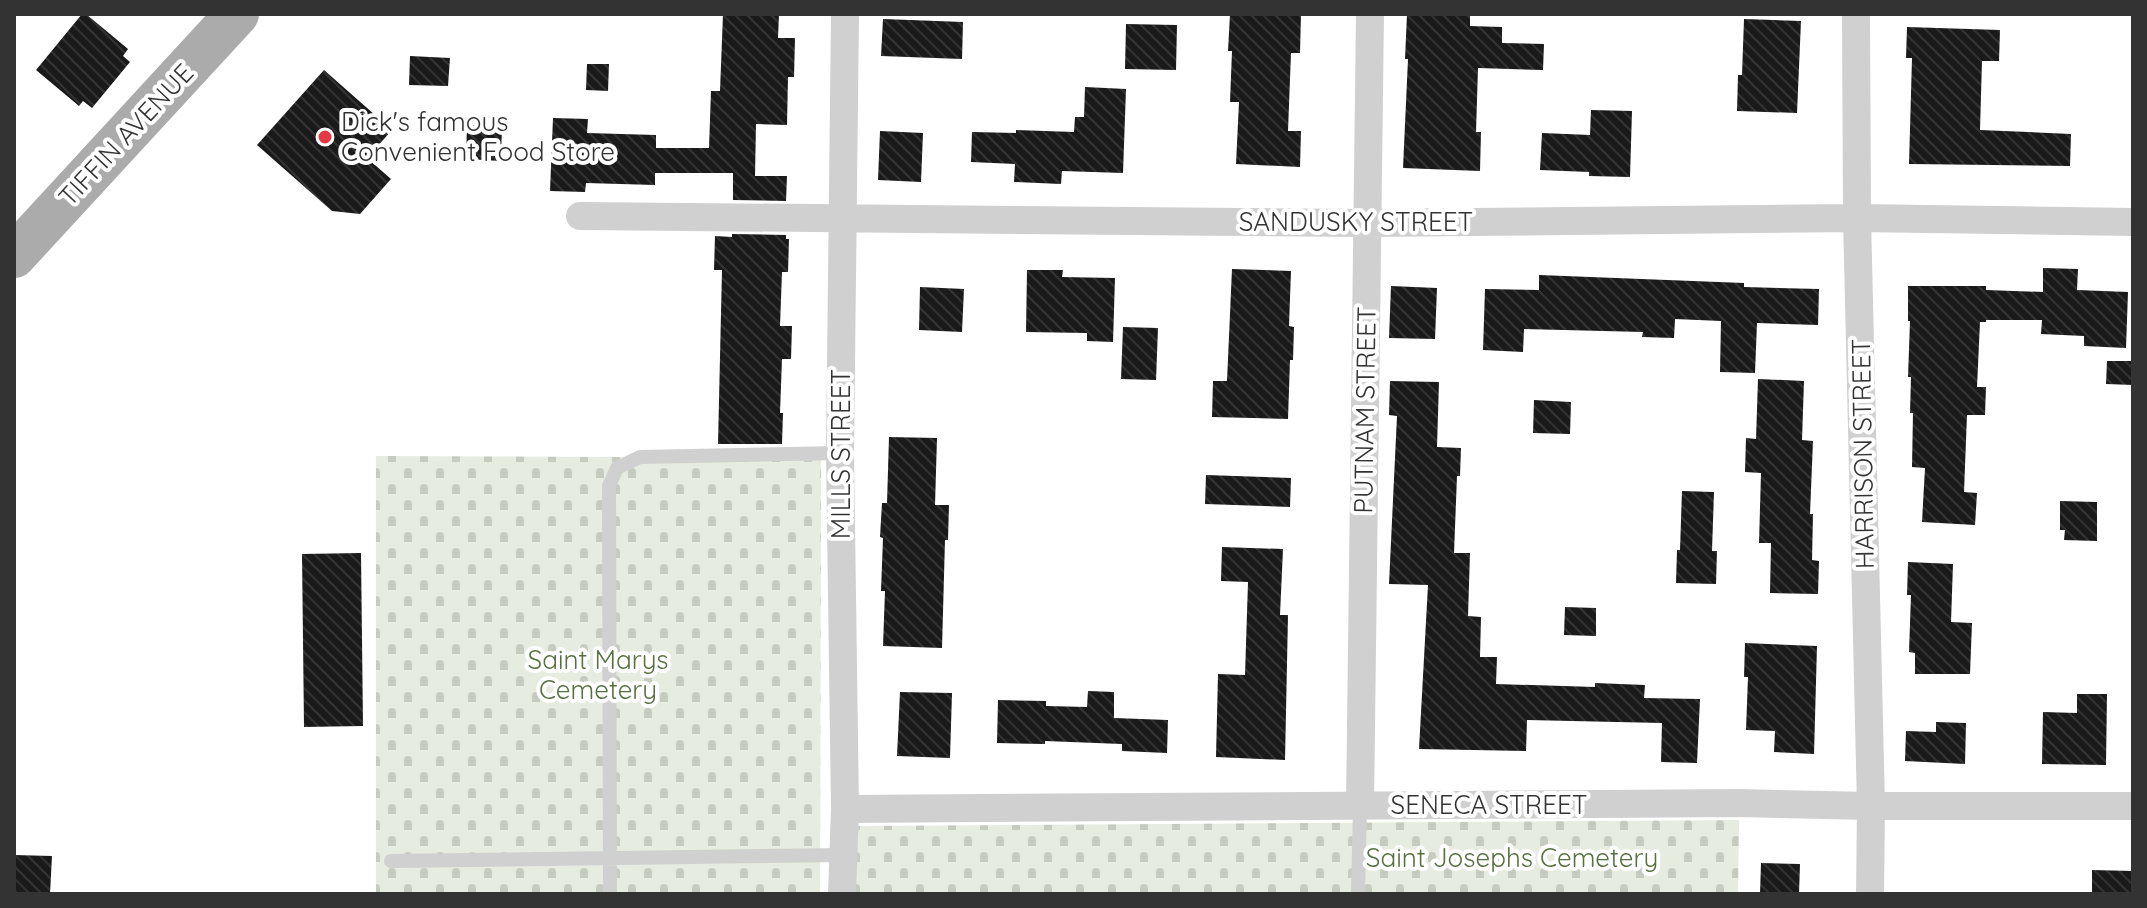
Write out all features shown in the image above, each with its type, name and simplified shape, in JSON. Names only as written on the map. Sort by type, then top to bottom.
[{"type":"main road","name":"TIFFIN AVENUE","points":[[14,256],[237,14]]},
{"type":"street","name":"MILLS STREET","points":[[842,894],[845,809],[840,453],[845,14]]},
{"type":"street","name":"PUTNAM STREET","points":[[1360,806],[1370,14]]},
{"type":"street","name":"HARRISON STREET","points":[[1856,14],[1870,894]]},
{"type":"street","name":"SANDUSKY STREET","points":[[580,216],[1367,223],[1857,218],[2133,222]]},
{"type":"street","name":"SENECA STREET","points":[[845,809],[1739,803],[2133,806]]},
{"type":"lane","points":[[610,894],[609,486],[617,468],[640,457],[840,453]]},
{"type":"lane","points":[[1358,894],[1360,806]]},
{"type":"lane","points":[[391,861],[842,855]]},
{"type":"green space","name":"Saint Marys Cemetery","points":[[376,456],[821,458],[820,894],[376,894]]},
{"type":"green space","name":"Saint Josephs Cemetery","points":[[1739,820],[1738,894],[856,894],[855,826]]},
{"type":"building","points":[[82,14],[86,14],[128,49],[123,56],[130,62],[92,108],[83,101],[79,106],[36,70]]},
{"type":"building","points":[[723,14],[779,14],[778,38],[795,38],[794,77],[788,77],[787,125],[756,124],[755,176],[787,176],[786,201],[733,200],[733,173],[655,173],[655,185],[586,183],[585,192],[550,191],[553,118],[588,119],[587,133],[656,135],[656,148],[709,148],[711,91],[720,91]]},
{"type":"building","points":[[1230,14],[1301,14],[1300,53],[1291,53],[1288,131],[1301,131],[1300,167],[1236,164],[1239,102],[1230,102]]},
{"type":"building","points":[[1407,14],[1470,14],[1470,26],[1502,27],[1502,43],[1544,44],[1543,70],[1478,68],[1476,132],[1481,132],[1480,171],[1403,168]]},
{"type":"building","points":[[883,19],[963,22],[962,59],[881,56]]},
{"type":"building","points":[[1744,19],[1801,21],[1797,113],[1737,111]]},
{"type":"building","points":[[1126,24],[1177,25],[1176,70],[1125,69]]},
{"type":"building","points":[[1907,27],[2000,30],[1999,61],[1982,61],[1980,130],[2071,134],[2070,166],[1909,164],[1912,58],[1906,58]]},
{"type":"building","points":[[410,56],[450,58],[448,86],[409,85]]},
{"type":"building","points":[[587,64],[609,64],[608,91],[586,90]]},
{"type":"building","name":"Dick's famous Convenient Food Store","points":[[324,70],[392,130],[367,158],[391,179],[360,214],[332,211],[257,145]]},
{"type":"building","points":[[1085,87],[1126,89],[1123,173],[1062,171],[1061,184],[1014,182],[1015,164],[971,162],[972,132],[1074,132],[1075,117],[1084,117]]},
{"type":"building","points":[[1591,110],[1632,111],[1630,177],[1540,170],[1542,133],[1590,135]]},
{"type":"building","points":[[467,125],[502,126],[501,161],[466,159]]},
{"type":"building","points":[[880,131],[923,133],[921,182],[878,180]]},
{"type":"building","points":[[732,234],[786,235],[789,239],[788,272],[782,272],[780,326],[792,326],[791,359],[782,359],[782,444],[718,444],[722,270],[714,270],[715,236],[732,237]]},
{"type":"building","points":[[2043,268],[2078,269],[2077,290],[2128,292],[2126,348],[2084,346],[2084,336],[2041,334],[2042,320],[1980,322],[1977,387],[1986,387],[1985,415],[1967,415],[1964,492],[1977,493],[1975,525],[1922,522],[1925,468],[1912,467],[1908,286],[1986,286],[1986,290],[2043,292]]},
{"type":"building","points":[[1232,269],[1291,271],[1289,326],[1294,327],[1288,419],[1212,417],[1213,381],[1227,381]]},
{"type":"building","points":[[1027,270],[1063,270],[1062,277],[1115,278],[1113,342],[1087,341],[1087,333],[1026,332]]},
{"type":"building","points":[[1539,275],[1819,289],[1818,325],[1757,323],[1755,373],[1720,372],[1721,321],[1675,319],[1674,338],[1642,337],[1643,332],[1524,329],[1523,352],[1483,350],[1485,289],[1539,290]]},
{"type":"building","points":[[1391,286],[1437,288],[1435,339],[1389,338]]},
{"type":"building","points":[[920,287],[964,289],[962,332],[919,330]]},
{"type":"building","points":[[1123,327],[1158,328],[1156,380],[1121,379]]},
{"type":"building","points":[[2107,361],[2133,361],[2133,385],[2106,384]]},
{"type":"building","points":[[1758,379],[1804,381],[1802,440],[1813,441],[1810,514],[1813,514],[1812,560],[1819,561],[1818,594],[1770,593],[1771,543],[1759,543],[1761,473],[1745,472],[1746,438],[1756,439]]},
{"type":"building","points":[[1390,381],[1439,382],[1437,447],[1461,448],[1454,553],[1470,553],[1468,616],[1481,617],[1480,657],[1497,657],[1496,684],[1645,685],[1644,698],[1700,699],[1697,763],[1661,762],[1662,723],[1527,720],[1526,751],[1419,749],[1428,585],[1389,584],[1397,416],[1389,415]]},
{"type":"building","points":[[1534,400],[1571,402],[1570,434],[1533,433]]},
{"type":"building","points":[[889,437],[937,438],[935,505],[949,505],[942,648],[883,646],[885,591],[881,591],[883,538],[880,537],[882,503],[887,503]]},
{"type":"building","points":[[1206,475],[1291,478],[1290,507],[1205,504]]},
{"type":"building","points":[[1682,491],[1714,492],[1712,551],[1717,551],[1716,584],[1676,583]]},
{"type":"building","points":[[2060,501],[2097,502],[2097,541],[2064,540],[2065,530],[2060,530]]},
{"type":"building","points":[[1222,547],[1283,549],[1280,615],[1288,615],[1285,760],[1216,757],[1218,674],[1245,675],[1248,582],[1221,581]]},
{"type":"building","points":[[361,553],[363,726],[304,727],[302,554]]},
{"type":"building","points":[[1908,562],[1953,564],[1951,622],[1972,623],[1970,674],[1915,674],[1915,653],[1909,652],[1911,595],[1907,595]]},
{"type":"building","points":[[1565,607],[1596,608],[1596,636],[1564,635]]},
{"type":"building","points":[[1745,643],[1817,646],[1814,754],[1774,752],[1775,731],[1746,730],[1748,677],[1744,677]]},
{"type":"building","points":[[1088,691],[1114,692],[1114,718],[1168,720],[1167,753],[1122,751],[1122,744],[997,743],[998,700],[1046,701],[1046,706],[1087,707]]},
{"type":"building","points":[[900,692],[952,693],[950,758],[897,756]]},
{"type":"building","points":[[2077,694],[2107,694],[2106,765],[2042,764],[2043,712],[2077,713]]},
{"type":"building","points":[[1936,722],[1966,723],[1965,764],[1905,761],[1906,731],[1936,732]]},
{"type":"building","points":[[14,855],[52,856],[50,894],[14,894]]},
{"type":"building","points":[[1761,863],[1800,864],[1799,894],[1760,894]]},
{"type":"building","points":[[2092,870],[2133,871],[2133,894],[2092,894]]},
{"type":"place","name":"Dick's famous Convenient Food Store","points":[[325,137]]}]
